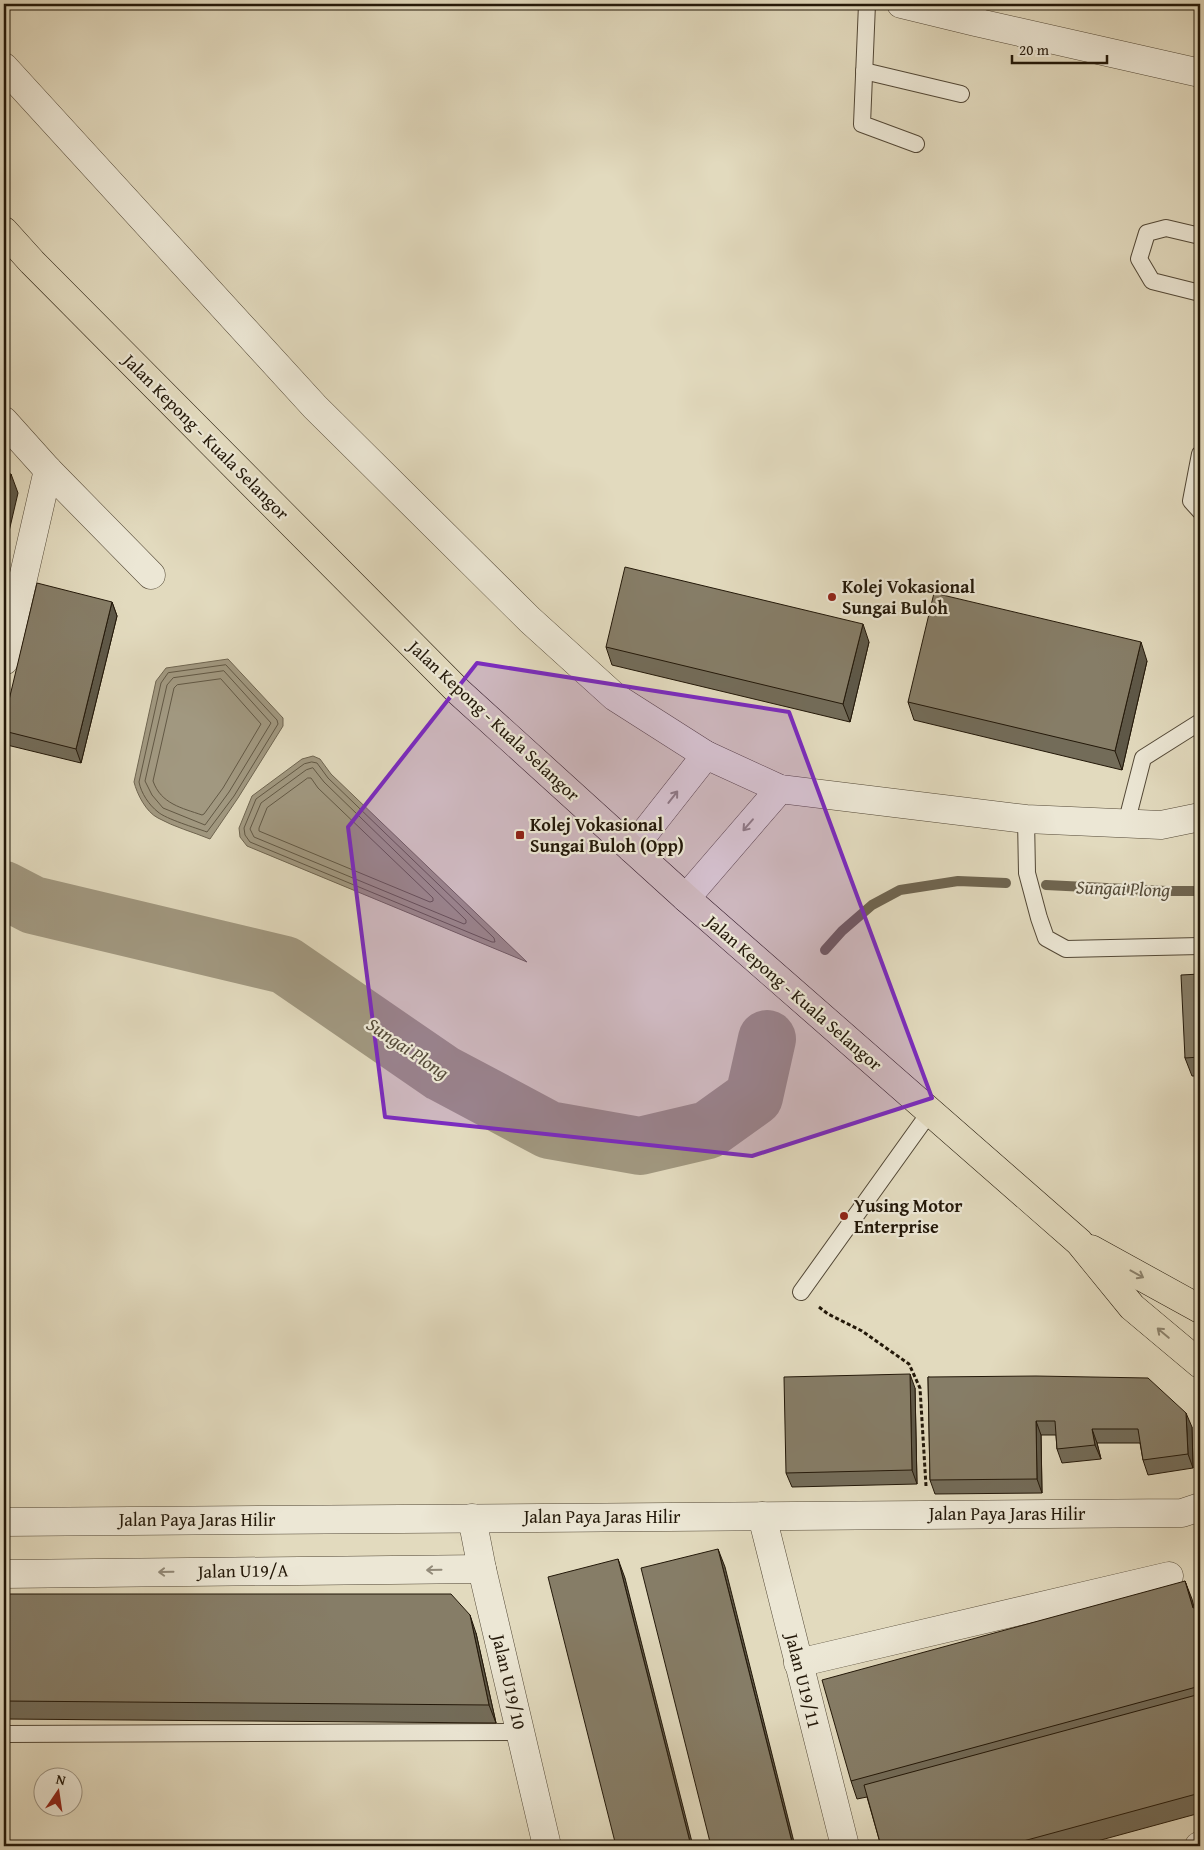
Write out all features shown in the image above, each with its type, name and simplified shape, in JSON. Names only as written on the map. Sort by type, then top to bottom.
[{"type":"highway","name":"Jalan Kepong - Kuala Selangor","points":[[4,231],[32,262],[459,692],[686,898],[1079,1242],[1132,1307],[1200,1364]]},
{"type":"highway","name":"Jalan Kepong - Kuala Selangor","points":[[1079,1242],[1200,1309]]},
{"type":"street","points":[[901,4],[977,13],[1200,73]]},
{"type":"street","points":[[4,67],[315,406],[530,620],[615,697],[706,755],[780,788],[1026,819],[1161,825],[1200,817]]},
{"type":"street","points":[[4,421],[48,470],[151,575]]},
{"type":"street","points":[[4,662],[48,470]]},
{"type":"street","points":[[632,849],[706,755]]},
{"type":"street","points":[[686,898],[780,788]]},
{"type":"street","name":"Jalan Paya Jaras Hilir","points":[[4,1522],[928,1514],[1194,1506]]},
{"type":"street","name":"Jalan U19/11","points":[[762,1516],[845,1846]]},
{"type":"street","name":"Jalan U19/10","points":[[472,1518],[482,1569],[547,1846]]},
{"type":"street","name":"Jalan U19/A","points":[[4,1574],[482,1569]]},
{"type":"street","points":[[798,1663],[1169,1576]]},
{"type":"lane","points":[[868,4],[862,124],[916,144]]},
{"type":"lane","points":[[864,71],[961,94]]},
{"type":"lane","points":[[1200,236],[1166,228],[1147,233],[1139,259],[1152,281],[1200,293]]},
{"type":"lane","points":[[1200,454],[1191,501],[1200,511]]},
{"type":"lane","points":[[1126,824],[1143,758],[1200,722]]},
{"type":"lane","points":[[1026,819],[1027,873],[1046,938],[1066,949],[1200,946]]},
{"type":"lane","points":[[801,1292],[930,1112]]},
{"type":"lane","points":[[4,1734],[520,1732]]},
{"type":"path","points":[[801,1292],[828,1314],[862,1331],[909,1364],[920,1388],[928,1514]]},
{"type":"highlighted area","points":[[477,663],[789,712],[932,1098],[752,1156],[385,1117],[348,827]]},
{"type":"water","points":[[228,659],[283,718],[283,726],[210,839],[170,824],[150,812],[137,792],[134,782],[156,681],[166,668]]},
{"type":"water","points":[[313,756],[320,759],[331,774],[527,962],[247,846],[240,837],[239,828],[252,796],[302,759]]},
{"type":"building","points":[[4,473],[11,474],[4,506]]},
{"type":"building","points":[[625,567],[863,624],[843,704],[606,647]]},
{"type":"building","points":[[37,583],[112,602],[76,749],[4,731],[4,721]]},
{"type":"building","points":[[934,593],[1141,642],[1115,751],[908,702]]},
{"type":"building","points":[[1200,974],[1200,1057],[1185,1058],[1181,975]]},
{"type":"building","points":[[910,1374],[912,1470],[786,1473],[784,1377]]},
{"type":"building","points":[[928,1377],[1148,1378],[1186,1413],[1188,1454],[1143,1460],[1138,1429],[1092,1429],[1095,1445],[1057,1449],[1055,1421],[1036,1421],[1037,1479],[930,1480]]},
{"type":"building","points":[[718,1549],[793,1846],[711,1846],[641,1568]]},
{"type":"building","points":[[618,1559],[691,1846],[616,1846],[548,1577]]},
{"type":"building","points":[[1185,1581],[1193,1608],[1200,1606],[1200,1686],[851,1781],[822,1680]]},
{"type":"building","points":[[4,1594],[451,1594],[470,1615],[489,1705],[4,1701]]},
{"type":"building","points":[[1200,1694],[1200,1793],[1005,1846],[881,1846],[864,1785]]},
{"type":"waterway","name":"Sungai Plong","points":[[825,950],[842,931],[872,905],[900,890],[958,881],[1006,883]]},
{"type":"waterway","name":"Sungai Plong","points":[[1046,885],[1200,891]]},
{"type":"waterway","name":"Sungai Plong","points":[[4,890],[33,905],[285,965],[442,1073],[549,1130],[640,1146],[708,1130],[754,1097],[767,1039]]},
{"type":"place","name":"Kolej Vokasional Sungai Buloh","points":[[832,597]]},
{"type":"place","name":"Kolej Vokasional Sungai Buloh (Opp)","points":[[520,835]]},
{"type":"place","name":"Yusing Motor Enterprise","points":[[844,1216]]}]
